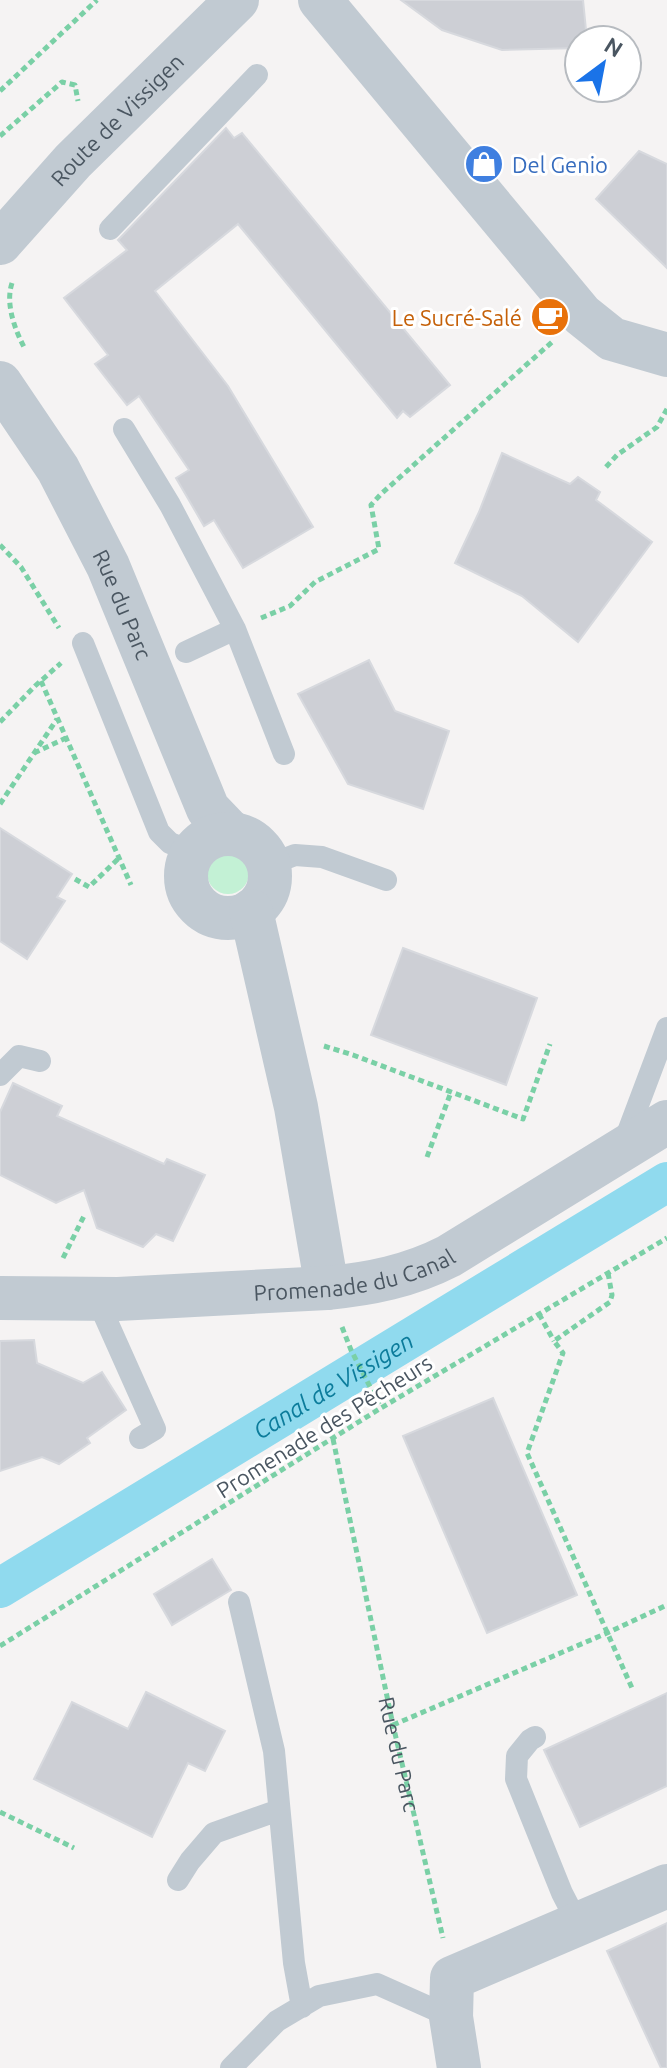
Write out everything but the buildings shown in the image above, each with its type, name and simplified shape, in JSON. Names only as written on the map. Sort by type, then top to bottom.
[{"type":"street","name":"Route de Vissigen","points":[[0,243],[73,161],[237,0]]},
{"type":"street","points":[[320,0],[582,315],[612,339],[667,355]]},
{"type":"street","name":"Rue du Parc","points":[[0,383],[58,469],[108,566],[208,809],[212,842],[244,837],[264,853],[269,865]]},
{"type":"street","points":[[212,842],[187,865],[186,879],[189,893],[197,905],[209,914],[223,918],[238,917],[261,903],[270,878],[269,865]]},
{"type":"street","points":[[251,911],[296,1107],[327,1288]]},
{"type":"street","name":"Promenade du Canal","points":[[0,1298],[104,1299],[327,1288],[390,1279],[429,1266],[512,1220],[667,1122]]},
{"type":"street","points":[[459,2068],[451,1998],[578,1924],[667,1886]]},
{"type":"lane","points":[[110,229],[257,75]]},
{"type":"lane","points":[[124,429],[170,505],[235,629],[284,754]]},
{"type":"lane","points":[[186,652],[235,629]]},
{"type":"lane","points":[[78,648],[159,832],[170,843],[212,842]]},
{"type":"lane","points":[[269,865],[295,855],[322,857],[386,880]]},
{"type":"lane","points":[[621,1150],[667,1028]]},
{"type":"lane","points":[[0,1075],[19,1056],[40,1061]]},
{"type":"lane","points":[[104,1299],[105,1317],[155,1429],[140,1438]]},
{"type":"lane","points":[[239,1602],[274,1751],[294,1963],[302,2007]]},
{"type":"lane","points":[[535,1737],[517,1756],[516,1779],[547,1859],[578,1924]]},
{"type":"lane","points":[[178,1880],[214,1833],[279,1810]]},
{"type":"lane","points":[[231,2068],[277,2021],[319,1996],[377,1984],[451,1998]]},
{"type":"path","points":[[0,91],[97,0]]},
{"type":"path","points":[[0,136],[62,82],[75,85],[78,101]]},
{"type":"path","points":[[235,629],[290,606],[315,582],[379,549],[371,505],[582,315]]},
{"type":"path","points":[[606,467],[617,455],[657,427],[667,409]]},
{"type":"path","points":[[0,545],[21,567],[78,648],[0,722]]},
{"type":"path","points":[[41,681],[131,885]]},
{"type":"path","points":[[0,804],[57,718]]},
{"type":"path","points":[[34,753],[66,738]]},
{"type":"path","points":[[75,879],[89,887],[119,858]]},
{"type":"path","points":[[323,1045],[523,1119],[550,1044]]},
{"type":"path","points":[[427,1157],[451,1092]]},
{"type":"path","name":"Promenade des Pêcheurs","points":[[0,1646],[381,1408],[667,1238]]},
{"type":"path","points":[[554,1341],[610,1302],[612,1295],[608,1273]]},
{"type":"path","points":[[539,1314],[563,1353],[527,1453],[632,1688]]},
{"type":"path","points":[[351,1350],[381,1408]]},
{"type":"path","name":"Rue du Parc","points":[[333,1439],[451,1998]]},
{"type":"path","points":[[393,1725],[667,1605]]},
{"type":"path","points":[[0,1812],[74,1848]]},
{"type":"green space","points":[[228,852],[243,858],[249,873],[243,888],[228,894],[213,888],[207,873],[213,858]]},
{"type":"waterway","name":"Canal de Vissigen","points":[[0,1588],[667,1182]]},
{"type":"place","name":"Del Genio","points":[[484,164]]},
{"type":"place","name":"Le Sucré-Salé","points":[[550,317]]}]
